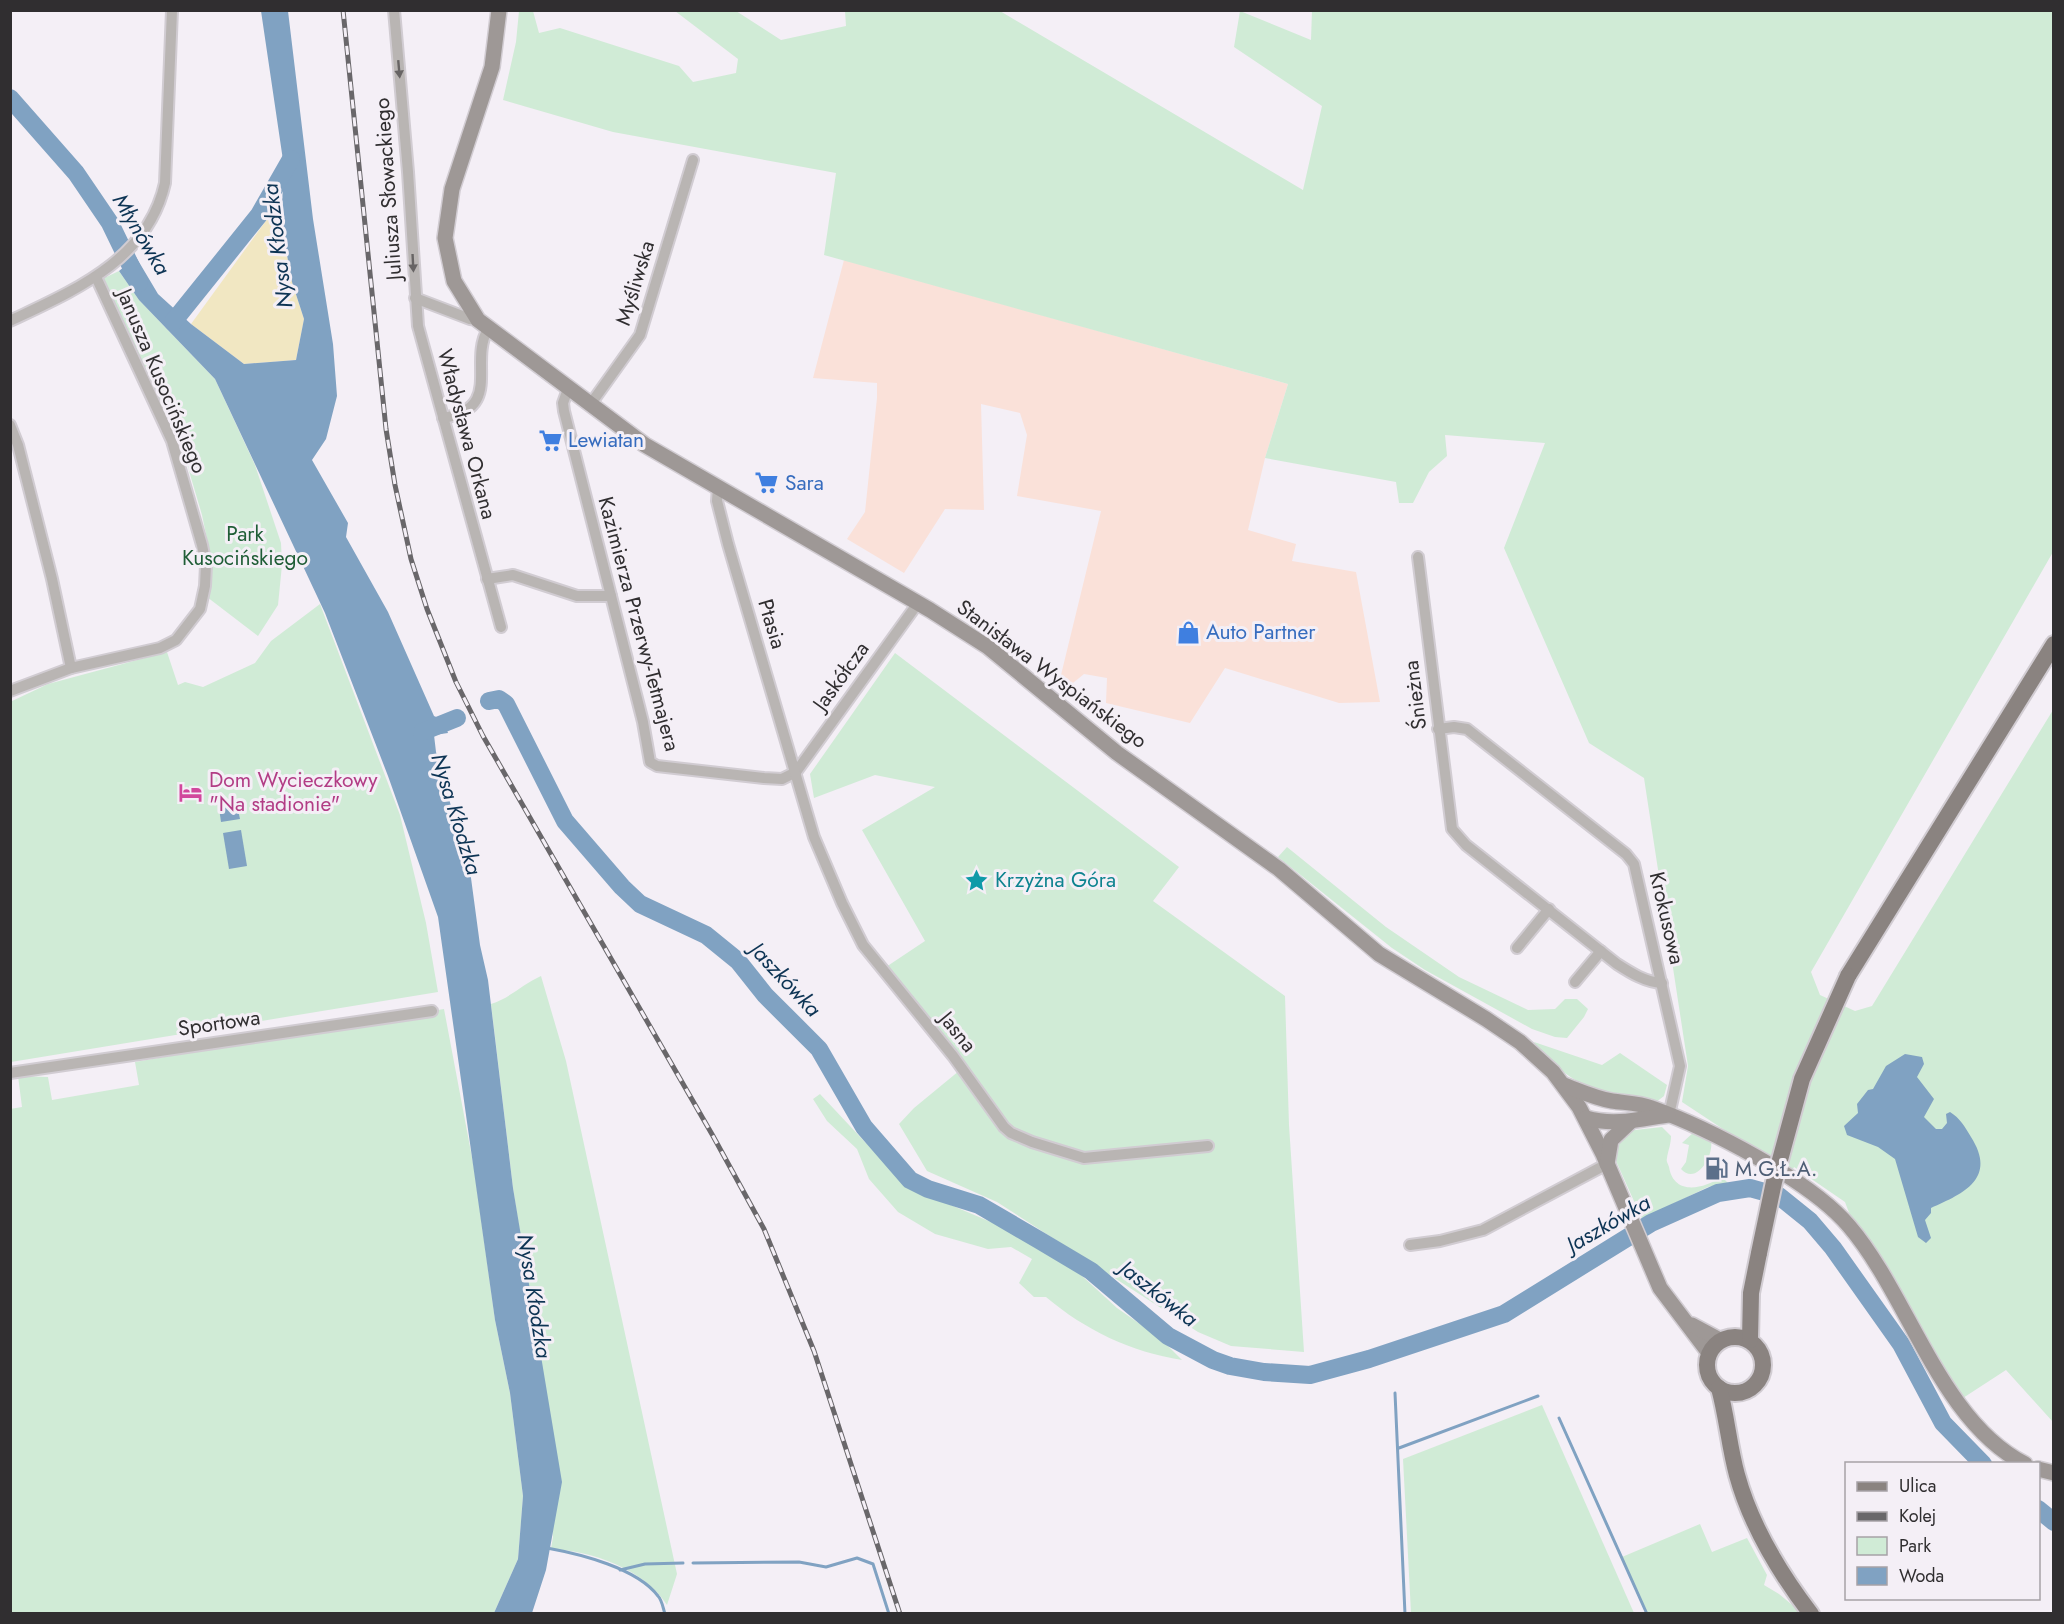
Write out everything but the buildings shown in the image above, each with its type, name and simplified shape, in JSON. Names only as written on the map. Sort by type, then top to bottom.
[{"type":"main road","name":"Stanisława Wyspiańskiego","points":[[500,10],[492,67],[452,189],[445,238],[454,281],[483,324],[645,445],[918,603],[988,647],[1117,753],[1279,869],[1387,959],[1502,1029],[1543,1062],[1564,1085],[1586,1118],[1660,1288],[1687,1322],[1720,1343]]},
{"type":"main road","points":[[1719,1388],[1737,1393],[1754,1386],[1763,1370],[1761,1354],[1750,1340],[1751,1293],[1774,1182],[1802,1078],[1848,976],[2054,644]]},
{"type":"main road","points":[[1564,1085],[1610,1101],[1650,1107],[1669,1115],[1734,1145],[1813,1194],[1843,1219],[1859,1238],[1964,1412],[2000,1449],[2022,1462]]},
{"type":"main road","points":[[1610,1101],[1597,1106],[1586,1118],[1600,1122],[1630,1122],[1669,1115]]},
{"type":"main road","points":[[1607,1164],[1611,1140],[1630,1122]]},
{"type":"main road","points":[[1751,1293],[1720,1343],[1708,1374],[1719,1388],[1738,1478],[1754,1518],[1789,1584],[1812,1614]]},
{"type":"main road","points":[[1720,1343],[1750,1340]]},
{"type":"main road","points":[[1728,1423],[1737,1393]]},
{"type":"street","points":[[10,321],[96,277],[130,249],[151,222],[160,203],[165,183],[172,10]]},
{"type":"street","name":"Juliusza Słowackiego","points":[[394,10],[408,172],[415,298],[483,324]]},
{"type":"street","name":"Myśliwska","points":[[590,405],[640,336],[693,160]]},
{"type":"street","name":"Janusza Kusocińskiego","points":[[10,691],[71,668],[160,648],[176,640],[200,609],[206,565],[186,482],[172,441],[96,277]]},
{"type":"street","name":"Władysława Orkana","points":[[415,298],[420,336],[501,627]]},
{"type":"street","points":[[443,418],[466,411],[480,393],[483,324]]},
{"type":"street","name":"Kazimierza Przerwy-Tetmajera","points":[[568,389],[563,403],[564,411],[650,762],[657,766],[764,778],[782,779],[796,772]]},
{"type":"street","points":[[10,425],[18,445],[52,579],[71,668]]},
{"type":"street","name":"Ptasia","points":[[718,487],[717,501],[728,544],[796,772]]},
{"type":"street","name":"Śnieżna","points":[[1418,557],[1452,829],[1466,845],[1549,909]]},
{"type":"street","points":[[487,579],[513,575],[577,596],[611,596]]},
{"type":"street","name":"Jaskółcza","points":[[796,772],[918,603]]},
{"type":"street","name":"Krokusowa","points":[[1438,729],[1454,727],[1467,729],[1631,859],[1636,869],[1680,1066],[1669,1115]]},
{"type":"street","name":"Jasna","points":[[796,772],[814,837],[863,945],[953,1056],[1011,1133],[1084,1158],[1208,1146]]},
{"type":"street","points":[[1517,948],[1549,909],[1633,975],[1653,982],[1662,982]]},
{"type":"street","points":[[1575,982],[1601,951]]},
{"type":"street","name":"Sportowa","points":[[10,1073],[432,1011]]},
{"type":"street","points":[[1410,1245],[1449,1239],[1483,1230],[1607,1164]]},
{"type":"shaded area","points":[[844,260],[1288,384],[1265,458],[1248,530],[1296,544],[1292,561],[1356,572],[1380,702],[1339,703],[1225,668],[1190,723],[1106,703],[1107,678],[1084,674],[1068,687],[1060,679],[1101,511],[1017,496],[1027,435],[1020,413],[981,404],[984,510],[945,509],[904,573],[847,539],[865,512],[877,383],[813,378]]},
{"type":"green space","points":[[1312,10],[2053,11],[2053,552],[1811,972],[1820,995],[1855,1011],[1872,1006],[2053,710],[2053,1422],[2006,1370],[1963,1398],[1882,1263],[1851,1218],[1845,1202],[1794,1167],[1791,1174],[1682,1102],[1688,1066],[1644,778],[1589,743],[1504,548],[1545,443],[1445,435],[1447,456],[1429,472],[1413,503],[1399,503],[1396,482],[1265,458],[1288,384],[824,255],[836,173],[613,132],[503,100],[516,42],[519,11],[533,11],[539,33],[560,28],[679,66],[693,82],[736,73],[738,59],[675,11],[736,11],[781,40],[846,26],[845,11],[1000,11],[1303,190],[1322,106],[1234,47],[1240,11],[1311,40]]},
{"type":"green space","name":"Park Kusocińskiego","points":[[119,271],[139,300],[215,379],[255,465],[281,543],[282,565],[278,605],[258,636],[207,597],[212,563],[202,515],[184,454],[102,279]]},
{"type":"green space","points":[[320,604],[400,815],[426,923],[438,992],[11,1062],[10,702],[48,684],[167,652],[178,685],[185,682],[203,687],[255,663],[271,641]]},
{"type":"green space","points":[[895,653],[1179,867],[1153,901],[1285,996],[1289,1125],[1304,1352],[1231,1346],[1198,1332],[997,1202],[927,1171],[899,1124],[914,1108],[965,1066],[886,967],[925,941],[862,830],[935,787],[875,775],[814,798],[810,774]]},
{"type":"green space","points":[[1287,847],[1386,927],[1459,977],[1528,1010],[1555,1009],[1565,999],[1577,999],[1588,1009],[1584,1017],[1567,1038],[1555,1037],[1532,1029],[1425,970],[1392,948],[1278,857]]},
{"type":"green space","points":[[541,976],[566,1061],[677,1574],[667,1605],[645,1581],[616,1564],[583,1554],[551,1549],[553,1537],[536,1335],[513,1188],[491,1004]]},
{"type":"green space","points":[[444,1009],[474,1168],[495,1320],[510,1393],[523,1496],[518,1559],[494,1613],[11,1613],[10,1109],[22,1107],[18,1076],[48,1077],[52,1100],[139,1085],[135,1062]]},
{"type":"green space","points":[[1534,1042],[1602,1065],[1620,1053],[1667,1085],[1664,1096],[1655,1103],[1600,1092],[1565,1073],[1539,1050]]},
{"type":"green space","points":[[820,1094],[893,1172],[913,1189],[1019,1234],[1081,1275],[1117,1308],[1160,1338],[1182,1360],[1145,1351],[1110,1338],[1077,1320],[1046,1297],[1034,1297],[1019,1283],[1032,1259],[1011,1247],[988,1249],[935,1234],[898,1212],[869,1179],[857,1149],[827,1121],[813,1099]]},
{"type":"green space","points":[[1662,1127],[1671,1136],[1667,1161],[1672,1176],[1677,1182],[1683,1186],[1698,1187],[1722,1177],[1728,1183],[1708,1187],[1642,1219],[1616,1161],[1615,1148],[1626,1131]]},
{"type":"green space","points":[[1694,1132],[1711,1141],[1711,1147],[1703,1167],[1692,1174],[1681,1169],[1686,1162],[1689,1145],[1682,1143]]},
{"type":"green space","points":[[1542,1405],[1634,1613],[1411,1613],[1403,1459]]},
{"type":"green space","points":[[1700,1524],[1712,1552],[1747,1538],[1767,1575],[1764,1585],[1802,1613],[1646,1613],[1622,1557]]},
{"type":"sand","points":[[281,200],[281,223],[292,282],[304,319],[296,360],[244,364],[191,324]]},
{"type":"water","points":[[261,11],[288,11],[313,219],[333,344],[337,396],[326,439],[312,460],[348,523],[346,537],[388,612],[434,716],[443,720],[448,733],[434,735],[436,752],[471,878],[480,945],[488,980],[513,1188],[562,1482],[546,1570],[532,1613],[494,1613],[518,1559],[523,1496],[510,1393],[495,1320],[438,917],[388,776],[325,613],[215,379],[139,300],[119,271],[136,257],[158,294],[191,324],[244,364],[296,360],[304,319],[292,282],[281,223],[284,167]]},
{"type":"water","points":[[237,805],[240,819],[221,822],[219,808]]},
{"type":"water","points":[[241,830],[247,866],[229,869],[223,833]]},
{"type":"water","points":[[1905,1054],[1922,1057],[1924,1064],[1917,1077],[1934,1099],[1924,1117],[1936,1129],[1942,1129],[1947,1123],[1946,1114],[1950,1112],[1954,1114],[1971,1137],[1978,1151],[1980,1163],[1979,1174],[1974,1182],[1965,1190],[1931,1208],[1931,1213],[1925,1220],[1931,1238],[1926,1243],[1918,1237],[1895,1159],[1878,1147],[1847,1135],[1844,1126],[1858,1113],[1857,1104],[1868,1090],[1873,1089],[1886,1066]]},
{"type":"waterway","name":"Młynówka","points":[[10,98],[76,173],[110,223],[139,283]]},
{"type":"waterway","name":"Nysa Kłodzka","points":[[173,322],[259,215],[291,159]]},
{"type":"waterway","name":"Jaszkówka","points":[[489,701],[499,699],[506,704],[565,821],[622,887],[640,904],[706,935],[738,961],[765,995],[819,1049],[864,1127],[910,1180],[928,1189],[979,1205],[1039,1240],[1091,1271],[1168,1336],[1213,1360],[1230,1366],[1264,1372],[1310,1375],[1369,1359],[1504,1314],[1651,1223],[1718,1193],[1750,1188],[1779,1196],[1810,1221],[1833,1248],[1901,1344],[1943,1423],[1981,1462]]},
{"type":"waterway","name":"Jaszkówka","points":[[422,732],[457,718]]},
{"type":"waterway","points":[[1395,1393],[1405,1614]]},
{"type":"waterway","points":[[1399,1448],[1538,1396]]},
{"type":"waterway","points":[[1559,1418],[1647,1614]]},
{"type":"waterway","name":"Jaszkówka","points":[[2040,1511],[2054,1522]]},
{"type":"waterway","points":[[547,1548],[591,1558],[622,1570],[649,1586],[659,1598],[665,1614]]},
{"type":"waterway","points":[[693,1563],[799,1562],[826,1567],[857,1558],[873,1564],[889,1614]]},
{"type":"waterway","points":[[620,1570],[645,1564],[683,1563]]},
{"type":"railway","points":[[343,10],[386,429],[411,559],[427,609],[456,682],[483,736],[764,1229],[814,1351],[900,1614]]},
{"type":"place","name":"Lewiatan","points":[[550,440]]},
{"type":"place","name":"Sara","points":[[767,483]]},
{"type":"place","name":"Auto Partner","points":[[1188,632]]},
{"type":"place","name":"Dom Wycieczkowy \"Na stadionie\"","points":[[191,792]]},
{"type":"place","name":"Krzyżna Góra","points":[[977,880]]},
{"type":"place","name":"M.G.Ł.A.","points":[[1717,1169]]}]
